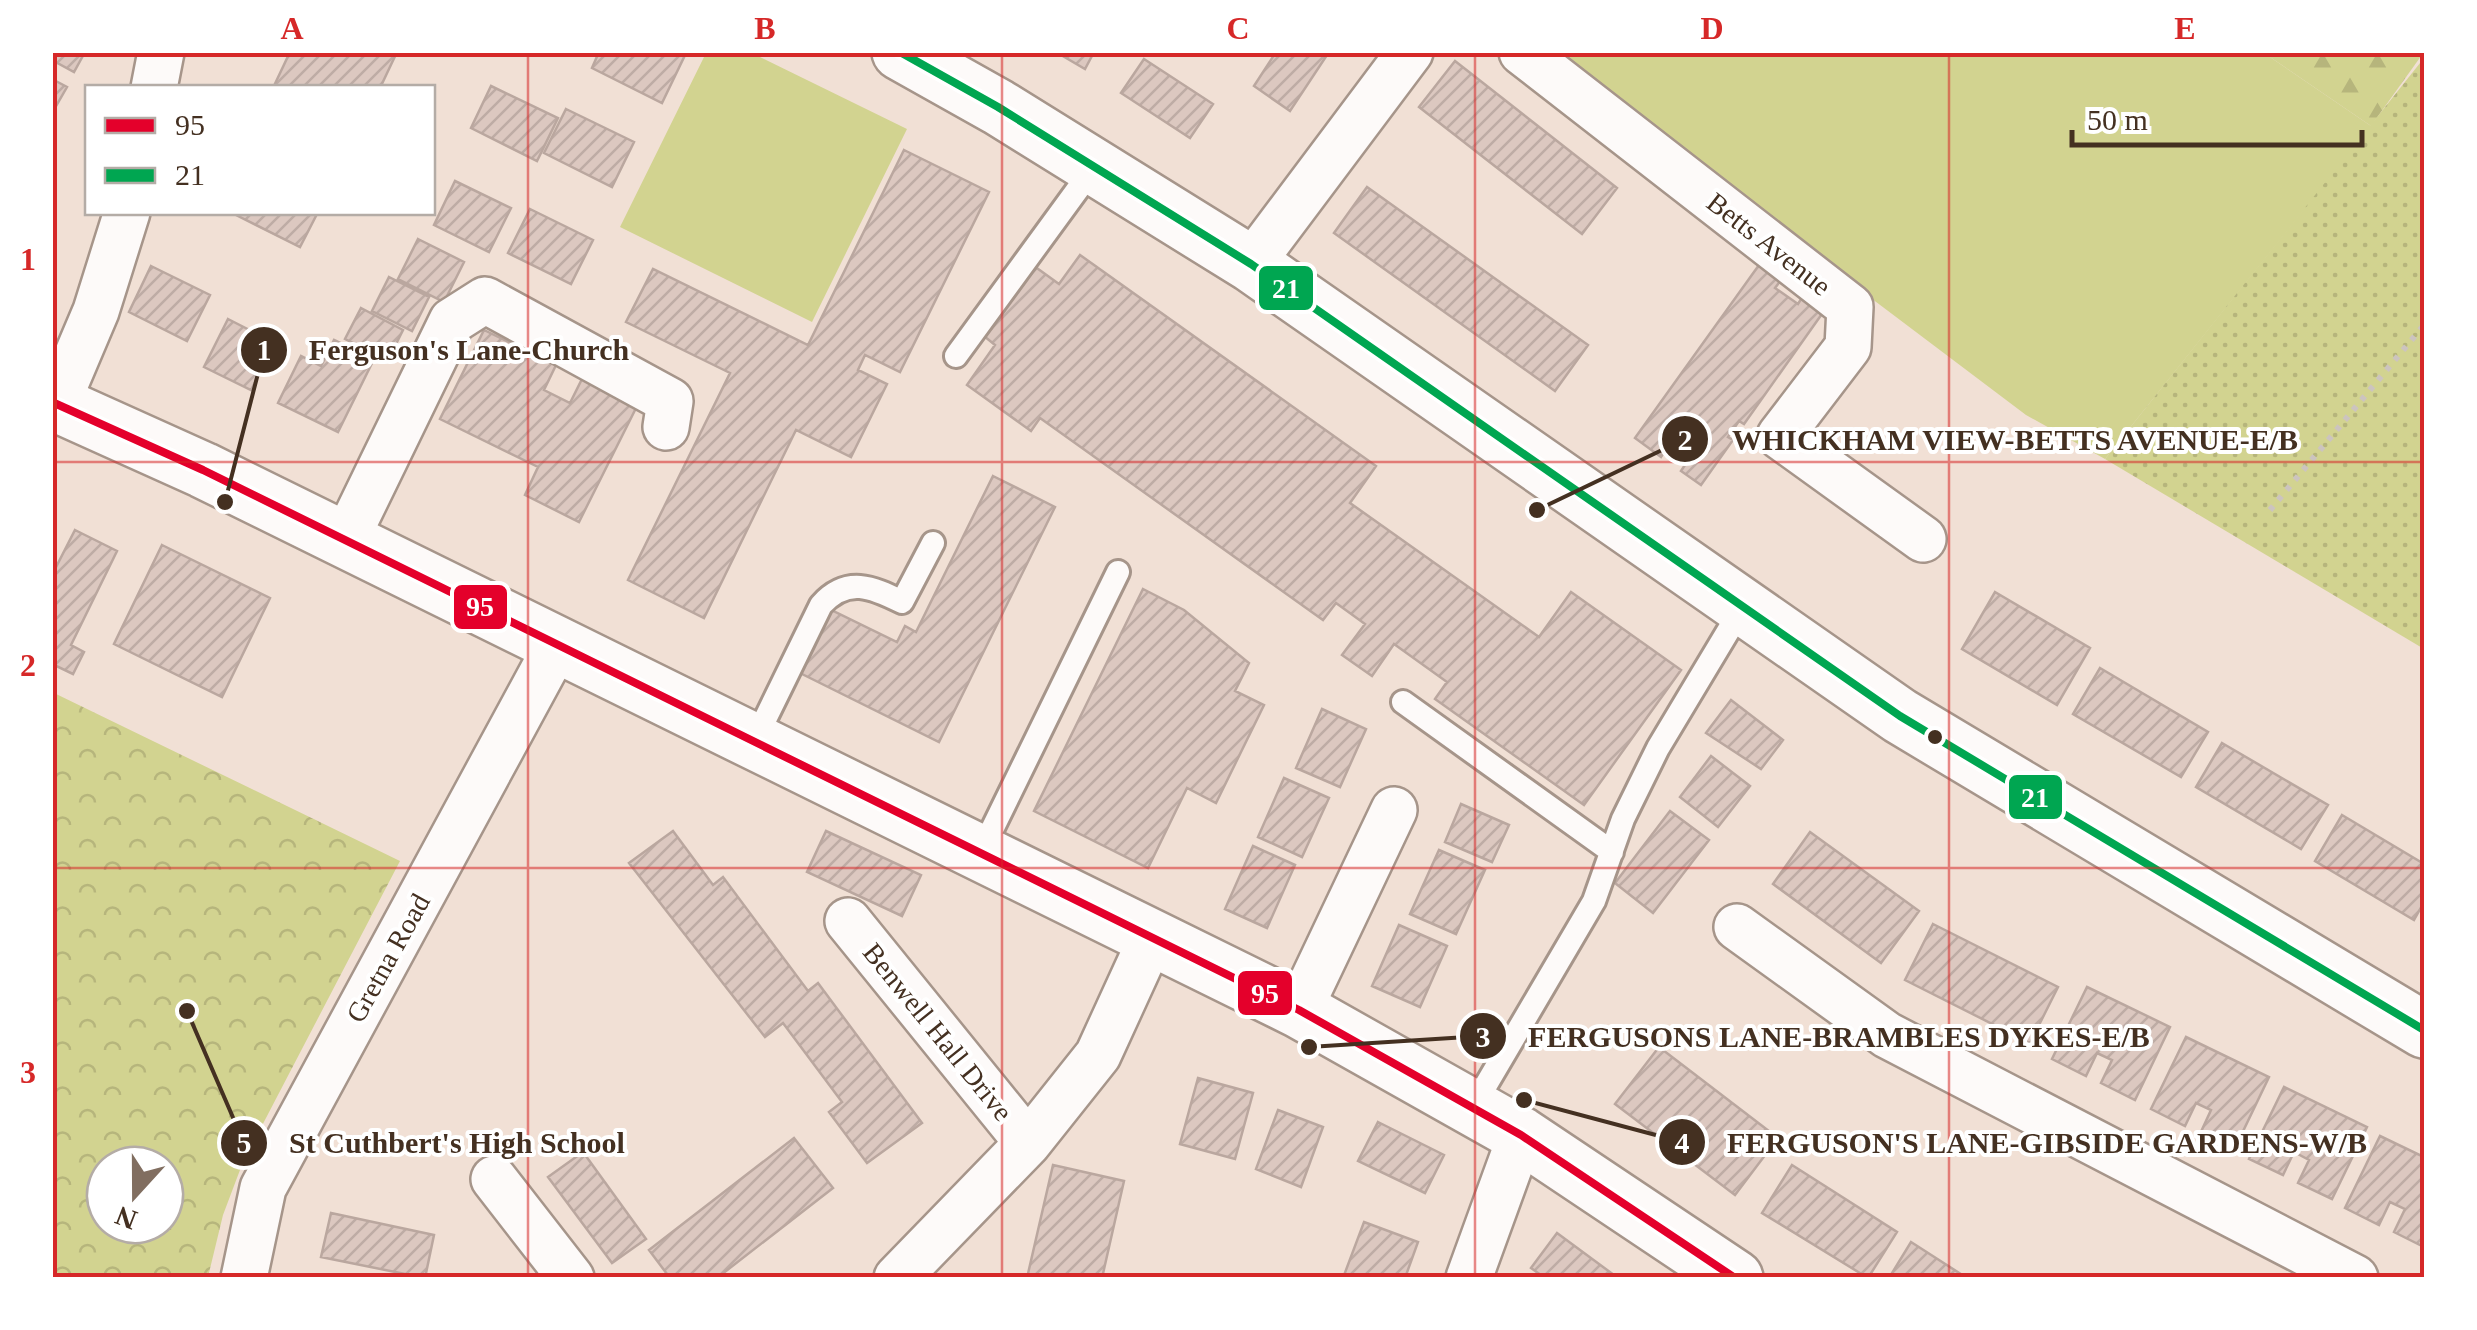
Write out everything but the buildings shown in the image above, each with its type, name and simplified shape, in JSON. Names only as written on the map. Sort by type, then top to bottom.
[{"type":"street","points":[[155,85],[161,52]]},
{"type":"street","points":[[900,52],[1251,264],[1900,716],[2424,1030]]},
{"type":"street","points":[[1251,264],[1410,52]]},
{"type":"street","name":"Betts Avenue","points":[[1522,52],[1850,307],[1848,346],[1780,436],[1923,540]]},
{"type":"street","points":[[126,215],[96,311],[55,402],[982,850],[1300,1010],[1521,1135],[1734,1278]]},
{"type":"street","points":[[345,541],[452,321],[485,300],[670,401],[666,427]]},
{"type":"street","name":"Gretna Road","points":[[244,1278],[262,1188],[556,647]]},
{"type":"street","points":[[1300,1010],[1394,810]]},
{"type":"street","name":"Benwell Hall Drive","points":[[848,921],[1028,1143]]},
{"type":"street","points":[[1737,927],[1887,1035],[2355,1278]]},
{"type":"street","name":"Benwell Hall Drive","points":[[897,1278],[1028,1143],[1098,1055],[1152,938]]},
{"type":"street","points":[[1469,1278],[1521,1135]]},
{"type":"street","points":[[494,1179],[571,1278]]},
{"type":"lane","points":[[956,356],[1094,167]]},
{"type":"lane","points":[[754,742],[822,605],[834,591],[869,585],[902,602],[933,543]]},
{"type":"lane","points":[[982,850],[1118,572]]},
{"type":"lane","points":[[1473,1108],[1594,901],[1658,748],[1742,608]]},
{"type":"lane","points":[[1403,702],[1612,852]]},
{"type":"path","points":[[2270,510],[2424,325]]},
{"type":"green space","points":[[2264,52],[2424,52],[2371,126],[2264,53]]},
{"type":"green space","points":[[706,53],[752,53],[907,129],[812,322],[620,227]]},
{"type":"green space","points":[[1546,53],[2264,53],[2371,126],[2105,459],[2026,415]]},
{"type":"green space","points":[[2424,58],[2424,649],[2105,459]]},
{"type":"green space","points":[[52,692],[400,861],[243,1162],[223,1215],[208,1277],[53,1277]]},
{"type":"transit line","name":"21","points":[[900,52],[998,107],[1251,264],[1900,716],[2424,1030]]},
{"type":"transit line","name":"95","points":[[52,402],[203,470],[1299,1010],[1521,1135],[1735,1278]]},
{"type":"place","name":"Ferguson's Lane-Church","points":[[225,502]]},
{"type":"place","name":"WHICKHAM VIEW-BETTS AVENUE-E/B","points":[[1537,510]]},
{"type":"place","name":"St Cuthbert's High School","points":[[187,1011]]},
{"type":"place","name":"FERGUSONS LANE-BRAMBLES DYKES-E/B","points":[[1309,1047]]},
{"type":"place","name":"FERGUSON'S LANE-GIBSIDE GARDENS-W/B","points":[[1524,1100]]}]
